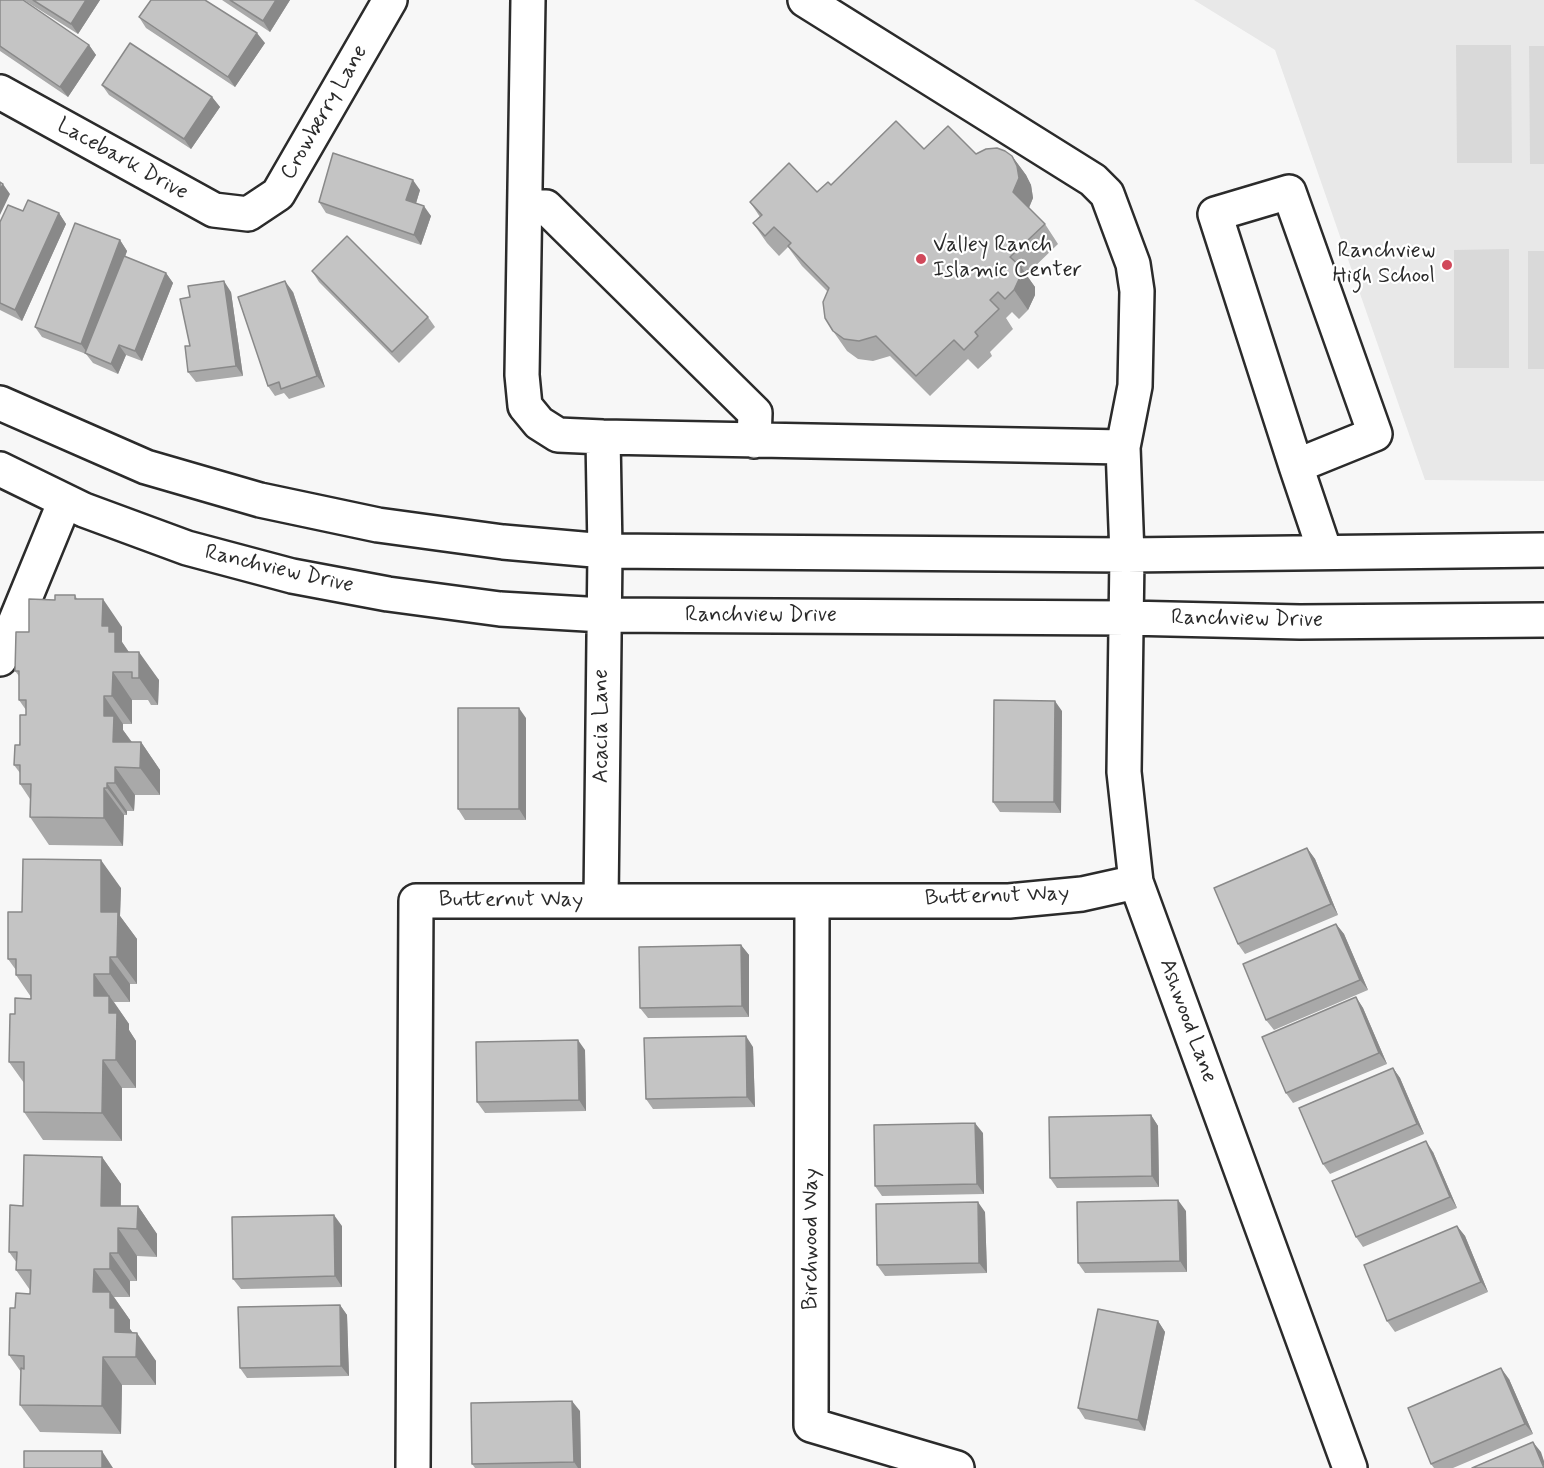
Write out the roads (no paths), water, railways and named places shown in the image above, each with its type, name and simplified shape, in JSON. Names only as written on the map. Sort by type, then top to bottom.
[{"type":"street","name":"Crowberry Lane","points":[[248,214],[278,194],[390,0]]},
{"type":"street","points":[[528,0],[522,375],[525,406],[539,423],[558,435],[603,437],[1123,447]]},
{"type":"street","name":"Ashwood Lane","points":[[804,0],[1093,180],[1107,194],[1133,264],[1137,291],[1135,386],[1123,447],[1127,555],[1124,772],[1136,882],[1350,1468]]},
{"type":"street","name":"Lacebark Drive","points":[[0,92],[214,210],[248,214]]},
{"type":"street","points":[[1296,466],[1375,434],[1289,192],[1215,214],[1296,466],[1325,552]]},
{"type":"street","points":[[525,207],[546,207],[755,413],[754,441]]},
{"type":"street","points":[[0,403],[146,467],[260,500],[378,525],[503,542],[605,551],[1127,555],[1544,550]]},
{"type":"street","name":"Acacia Lane","points":[[601,901],[605,551],[603,437]]},
{"type":"street","name":"Ranchview Drive","points":[[0,469],[65,501],[187,548],[292,576],[388,594],[478,606],[603,615],[1127,618],[1300,622],[1544,620]]},
{"type":"street","points":[[0,659],[65,501]]},
{"type":"street","name":"Butternut Way","points":[[413,1468],[416,901],[1009,901],[1082,894],[1136,882]]},
{"type":"street","name":"Birchwood Way","points":[[812,901],[811,1425],[957,1468]]},
{"type":"place","name":"Valley Ranch Islamic Center","points":[[921,259]]},
{"type":"place","name":"Ranchview High School","points":[[1447,265]]}]
